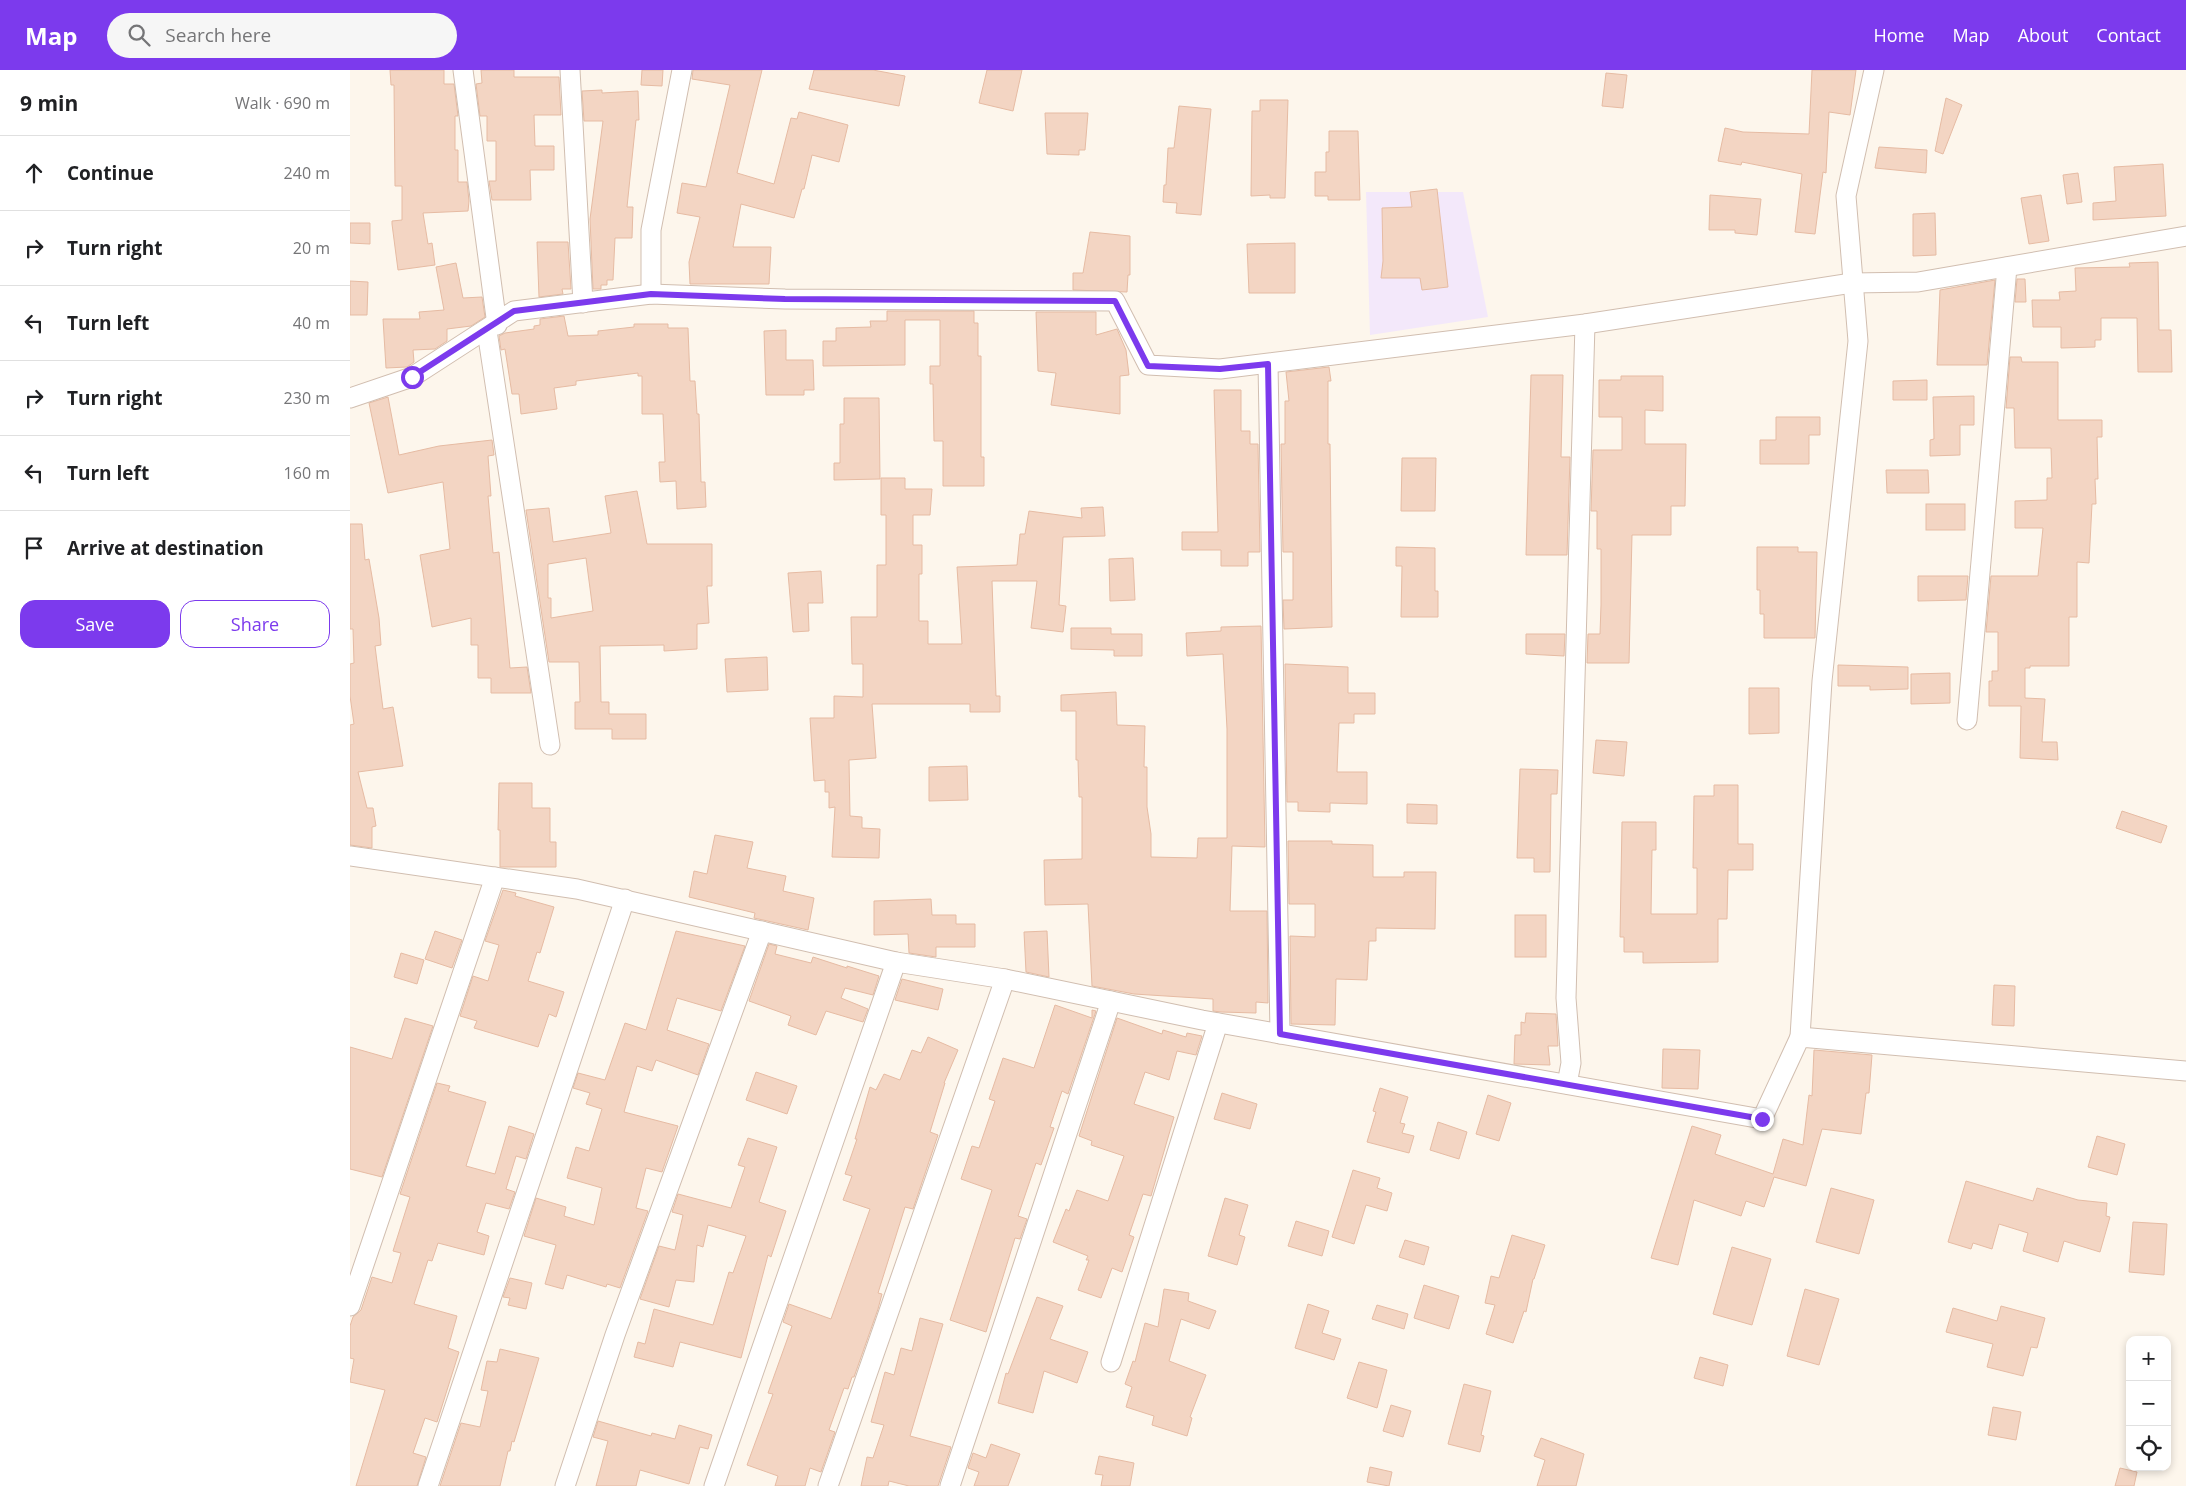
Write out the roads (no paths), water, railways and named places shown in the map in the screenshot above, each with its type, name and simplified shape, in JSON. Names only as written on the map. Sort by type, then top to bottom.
[{"type":"street","points":[[463,70],[492,328],[550,745]]},
{"type":"street","points":[[570,70],[582,303]]},
{"type":"street","points":[[651,294],[651,230],[682,70]]},
{"type":"street","points":[[350,856],[577,889],[896,962],[1005,979],[1218,1023],[1762,1119],[1800,1037],[1822,681],[1858,341],[1846,196],[1874,70]]},
{"type":"street","points":[[350,398],[412,377],[492,328],[514,311],[651,294],[785,299],[1115,301],[1148,366],[1220,369],[1585,324],[1852,283],[1918,282],[2186,236]]},
{"type":"street","points":[[1967,720],[2007,267]]},
{"type":"street","points":[[1567,1084],[1570,1063],[1566,998],[1585,324]]},
{"type":"street","points":[[1268,364],[1280,1034]]},
{"type":"street","points":[[350,1306],[495,877]]},
{"type":"street","points":[[428,1486],[625,899]]},
{"type":"street","points":[[566,1486],[615,1335],[762,932]]},
{"type":"street","points":[[714,1486],[896,962]]},
{"type":"street","points":[[828,1486],[1005,979]]},
{"type":"street","points":[[950,1486],[1111,1001]]},
{"type":"street","points":[[1111,1362],[1218,1023]]},
{"type":"street","points":[[1800,1037],[2186,1071]]}]
